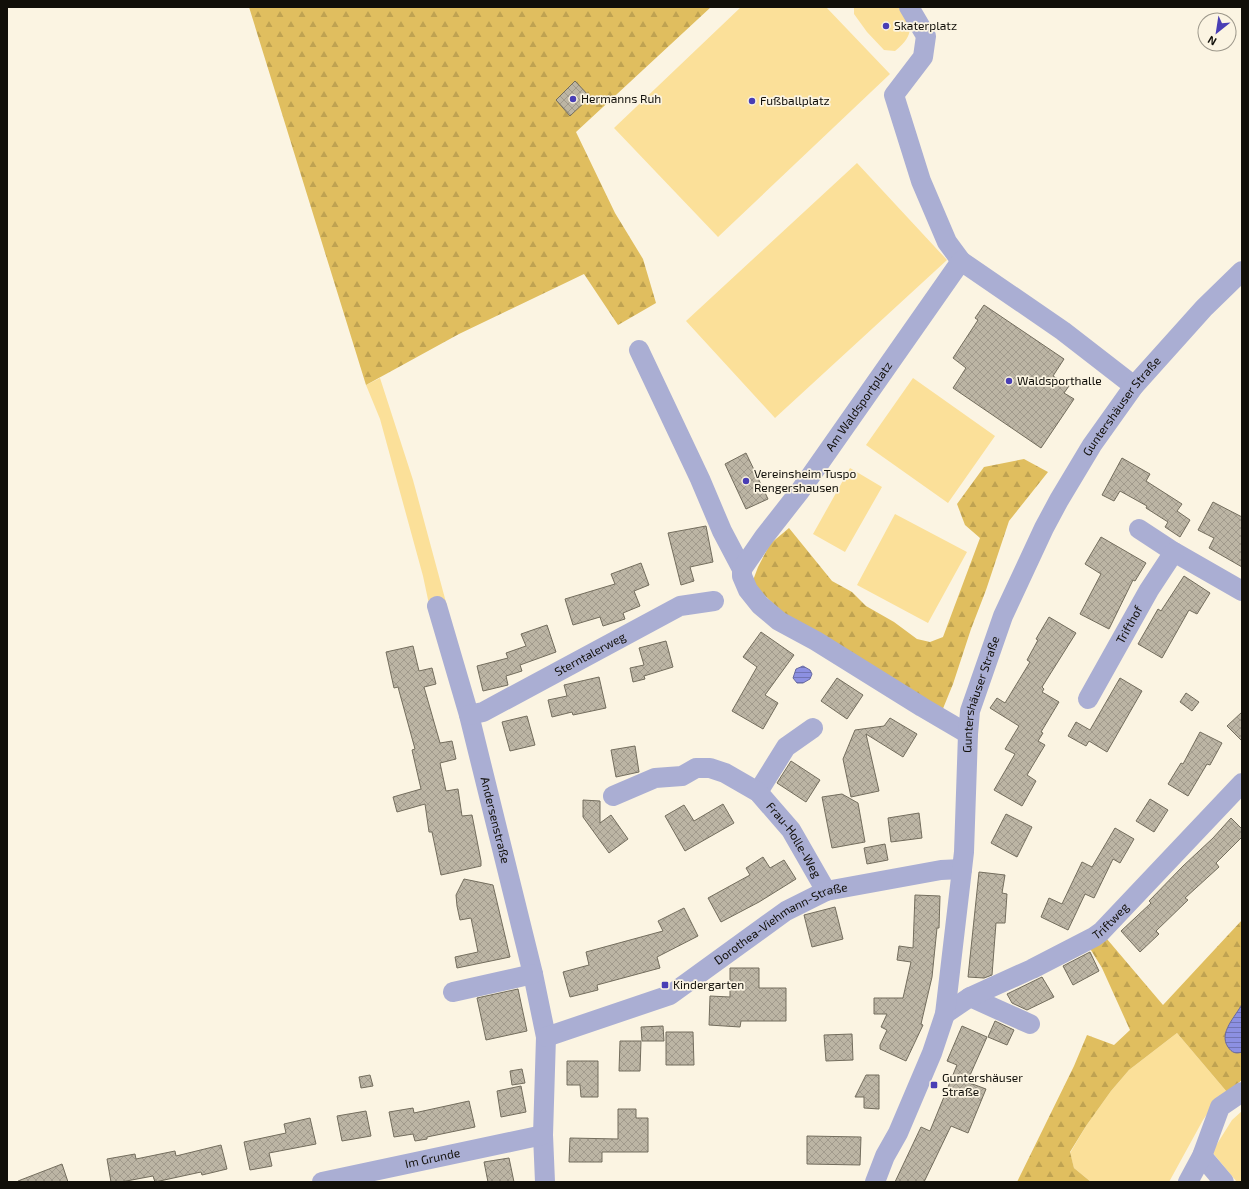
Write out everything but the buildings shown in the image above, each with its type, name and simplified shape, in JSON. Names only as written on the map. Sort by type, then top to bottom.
[{"type":"street","points":[[909,7],[926,36],[923,57],[894,95],[920,181],[946,242],[961,261],[1063,331],[1134,386]]},
{"type":"street","name":"Am Waldsportplatz","points":[[742,569],[764,537],[800,491],[961,261]]},
{"type":"street","name":"Guntershäuser Straße","points":[[875,1182],[885,1156],[898,1133],[929,1061],[945,1014],[964,852],[970,711],[1003,616],[1059,500],[1092,446],[1134,386],[1204,308],[1242,271]]},
{"type":"street","points":[[639,350],[700,479],[722,531],[742,569],[742,576],[748,590],[760,605],[779,621],[816,641],[968,734]]},
{"type":"street","points":[[1139,529],[1174,552],[1242,591]]},
{"type":"street","name":"Trifthof","points":[[1088,699],[1149,590],[1174,552]]},
{"type":"street","name":"Sterntalerweg","points":[[469,715],[483,712],[680,606],[714,601]]},
{"type":"street","name":"Andersenstraße","points":[[437,606],[469,715],[533,974],[546,1037]]},
{"type":"street","name":"Frau-Holle-Weg","points":[[758,792],[786,747],[813,728]]},
{"type":"street","name":"Frau-Holle-Weg","points":[[612,796],[655,778],[682,776],[696,768],[710,768],[725,773],[758,792],[791,830],[826,891]]},
{"type":"street","name":"Triftweg","points":[[945,1014],[970,997],[1032,969],[1101,932],[1242,783]]},
{"type":"street","name":"Dorothea-Viehmann-Straße","points":[[546,1037],[670,994],[786,911],[826,891],[941,870],[962,869]]},
{"type":"street","points":[[453,992],[533,974]]},
{"type":"street","points":[[970,997],[1030,1024]]},
{"type":"street","points":[[545,1182],[543,1135],[546,1037]]},
{"type":"street","points":[[1188,1182],[1202,1156],[1220,1107],[1242,1092]]},
{"type":"street","name":"Im Grunde","points":[[322,1182],[543,1135]]},
{"type":"street","points":[[1202,1156],[1224,1182]]},
{"type":"shaded area","name":"Fußballplatz","points":[[741,7],[826,7],[890,74],[718,237],[614,128]]},
{"type":"shaded area","name":"Skaterplatz","points":[[854,7],[901,7],[908,20],[910,30],[906,40],[895,51],[884,50],[867,32],[854,14]]},
{"type":"shaded area","points":[[857,163],[947,260],[775,418],[686,321]]},
{"type":"shaded area","points":[[380,378],[413,480],[447,606],[430,609],[423,576],[380,419],[366,385]]},
{"type":"shaded area","points":[[913,378],[995,436],[948,503],[866,445]]},
{"type":"shaded area","points":[[850,468],[882,487],[845,552],[813,534]]},
{"type":"shaded area","points":[[895,514],[967,552],[928,623],[857,585]]},
{"type":"shaded area","points":[[1177,1033],[1227,1092],[1212,1107],[1203,1120],[1169,1182],[1091,1182],[1074,1168],[1070,1153],[1086,1126],[1111,1091],[1129,1070]]},
{"type":"shaded area","points":[[1242,1111],[1242,1182],[1237,1182],[1212,1152],[1232,1120]]},
{"type":"green space","points":[[249,7],[711,7],[576,132],[615,213],[643,259],[656,303],[618,325],[584,274],[459,334],[366,385]]},
{"type":"green space","points":[[1024,459],[1048,472],[1009,521],[953,684],[942,711],[789,619],[752,583],[758,567],[770,544],[789,528],[832,581],[852,592],[866,606],[894,622],[917,639],[930,642],[943,637],[980,538],[965,525],[957,504],[984,467]]},
{"type":"green space","points":[[1242,920],[1242,1080],[1227,1092],[1177,1033],[1129,1070],[1111,1091],[1086,1126],[1070,1152],[1074,1168],[1091,1182],[1017,1182],[1074,1066],[1087,1035],[1114,1045],[1130,1030],[1102,968],[1086,942],[1101,932],[1163,1005]]},
{"type":"water","points":[[803,666],[810,670],[812,674],[810,679],[803,683],[797,683],[793,678],[796,669]]},
{"type":"water","points":[[1242,1004],[1242,1052],[1236,1053],[1231,1051],[1228,1047],[1225,1042],[1225,1036],[1226,1030]]},
{"type":"place","name":"Skaterplatz","points":[[886,26]]},
{"type":"place","name":"Hermanns Ruh","points":[[573,99]]},
{"type":"place","name":"Fußballplatz","points":[[752,101]]},
{"type":"place","name":"Waldsporthalle","points":[[1009,381]]},
{"type":"place","name":"Vereinsheim Tuspo Rengershausen","points":[[746,481]]},
{"type":"place","name":"Kindergarten","points":[[665,985]]},
{"type":"place","name":"Guntershäuser Straße","points":[[934,1085]]}]
